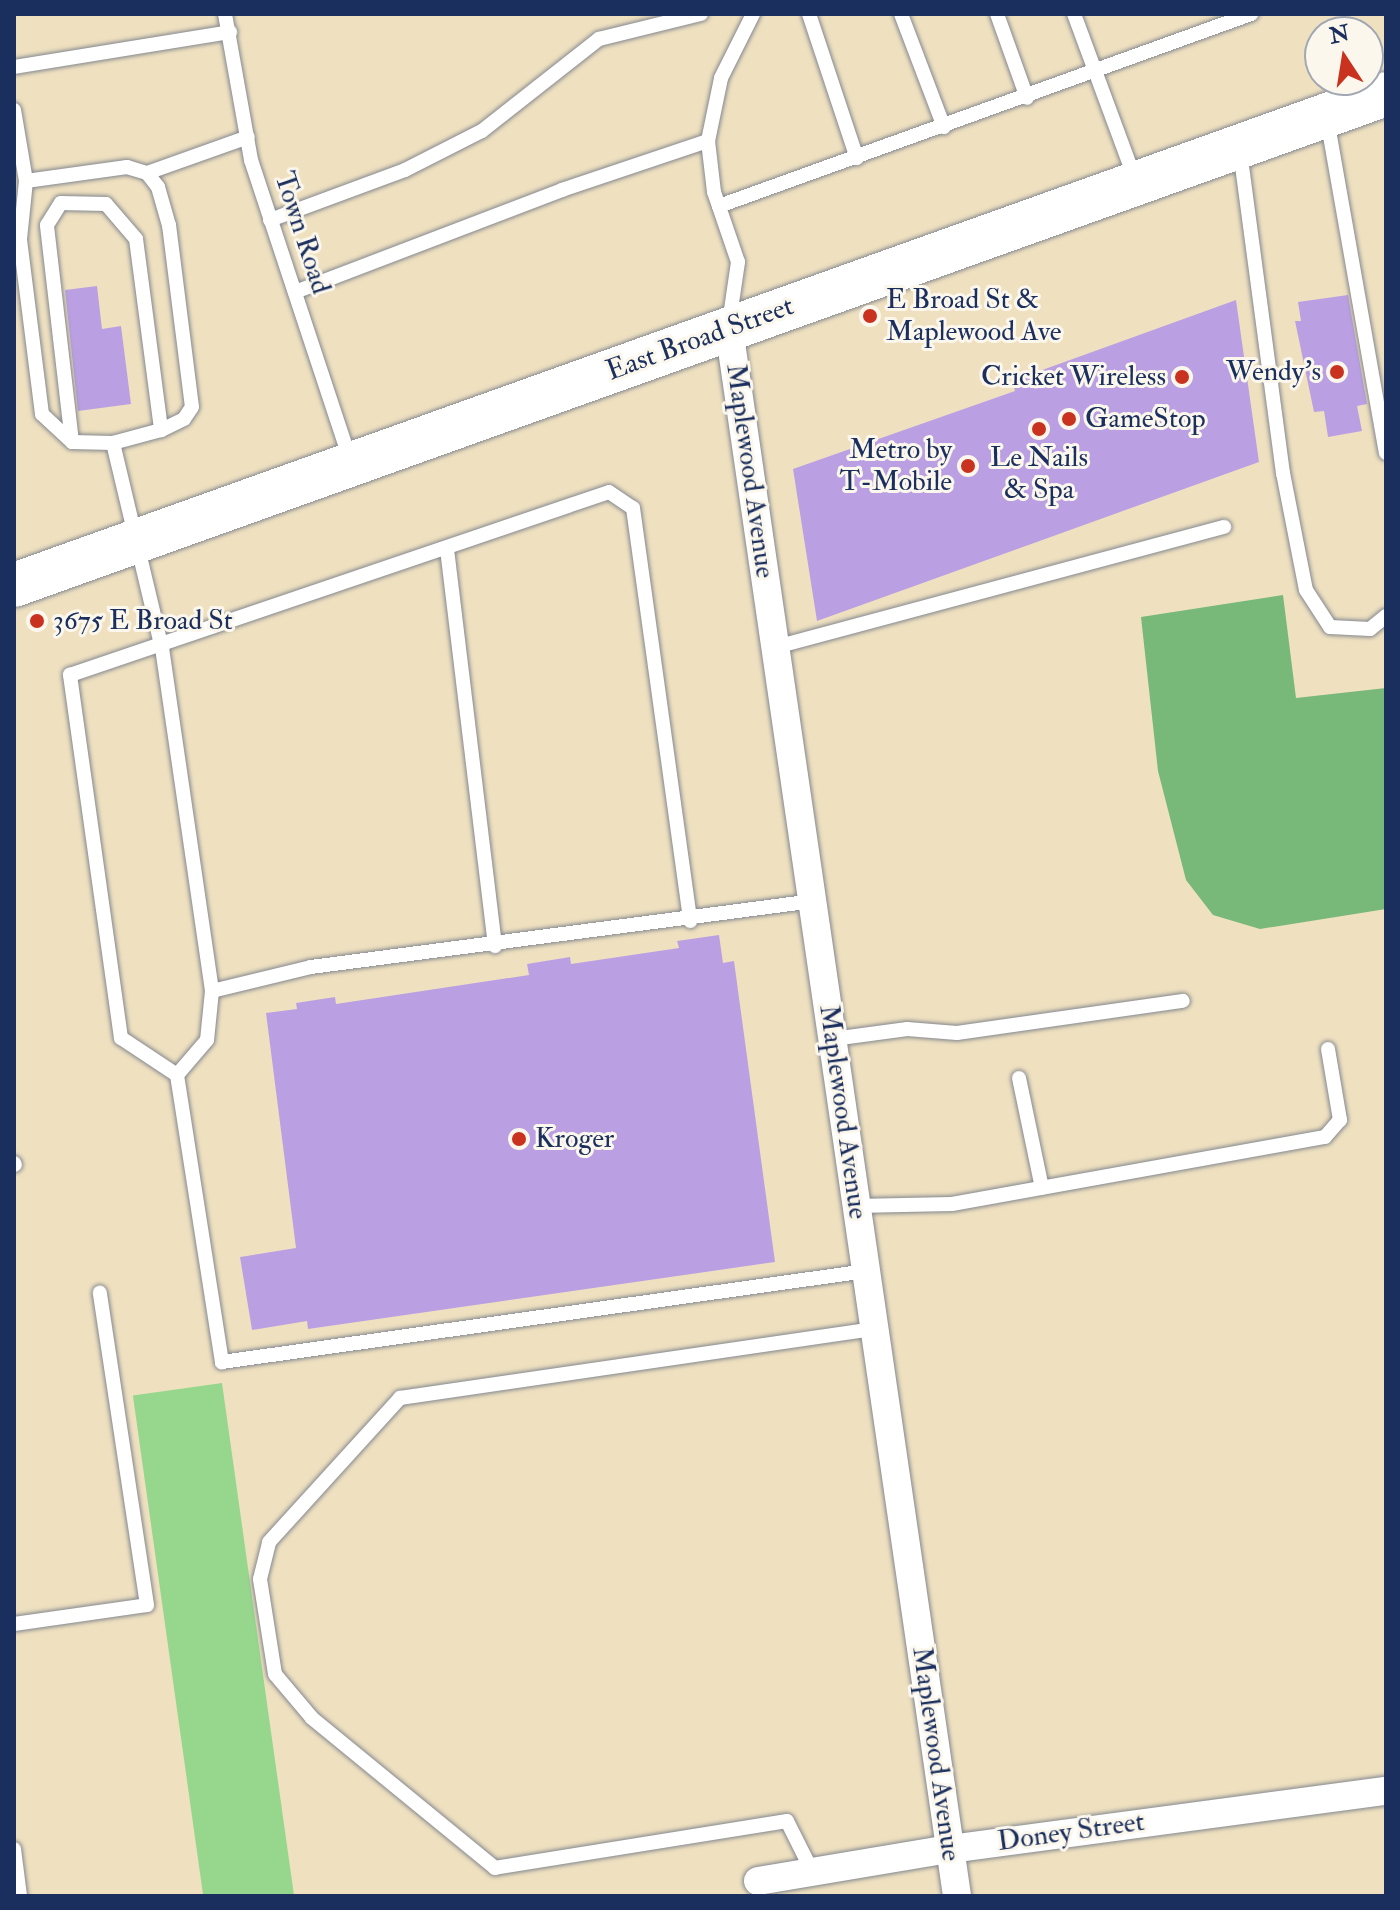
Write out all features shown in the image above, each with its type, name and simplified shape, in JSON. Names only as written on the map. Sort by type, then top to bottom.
[{"type":"main road","name":"East Broad Street","points":[[14,585],[1386,94]]},
{"type":"street","name":"Maplewood Avenue","points":[[729,329],[957,1896]]},
{"type":"street","name":"Doney Street","points":[[758,1881],[950,1849],[1386,1791]]},
{"type":"lane","name":"Town Road","points":[[225,14],[248,137],[270,220],[351,464]]},
{"type":"lane","points":[[270,220],[405,170],[482,131],[599,39],[701,14]]},
{"type":"lane","points":[[729,329],[738,262],[719,206],[708,141],[721,78],[753,14]]},
{"type":"lane","points":[[809,14],[857,158]]},
{"type":"lane","points":[[901,14],[944,127]]},
{"type":"lane","points":[[997,14],[1027,98]]},
{"type":"lane","points":[[1074,14],[1137,183]]},
{"type":"lane","points":[[719,206],[1096,74],[1251,14]]},
{"type":"lane","points":[[14,67],[230,32]]},
{"type":"lane","points":[[14,110],[26,181],[20,239],[42,414],[72,442],[113,443],[161,430],[184,419],[193,392],[169,225],[158,187],[147,173],[127,167],[26,181]]},
{"type":"lane","points":[[1327,115],[1386,453]]},
{"type":"lane","points":[[147,173],[248,137]]},
{"type":"lane","points":[[295,292],[708,141]]},
{"type":"lane","points":[[1239,147],[1283,473],[1306,590],[1330,627],[1370,629],[1386,616]]},
{"type":"lane","points":[[72,442],[47,225],[61,203],[106,204],[136,239],[161,430]]},
{"type":"lane","points":[[113,443],[162,648],[212,991],[207,1040],[177,1075]]},
{"type":"lane","points":[[690,921],[633,508],[609,492],[162,648],[70,675],[121,1038],[177,1075],[222,1362],[866,1271]]},
{"type":"lane","points":[[776,647],[1224,527]]},
{"type":"lane","points":[[447,549],[495,946]]},
{"type":"lane","points":[[212,991],[311,967],[690,921],[814,901]]},
{"type":"lane","points":[[833,1039],[907,1029],[957,1033],[1183,1001]]},
{"type":"lane","points":[[855,1206],[952,1204],[1325,1137],[1340,1120],[1328,1049]]},
{"type":"lane","points":[[1019,1078],[1042,1188]]},
{"type":"lane","points":[[14,1624],[147,1605],[100,1293]]},
{"type":"lane","points":[[813,1873],[787,1821],[495,1868],[312,1718],[275,1674],[260,1579],[269,1542],[400,1398],[874,1329]]},
{"type":"lane","points":[[14,1849],[20,1896]]},
{"type":"green space","points":[[1283,595],[1296,698],[1386,688],[1386,909],[1260,929],[1213,915],[1186,880],[1158,771],[1141,617]]},
{"type":"green space","points":[[222,1383],[294,1896],[203,1896],[133,1396]]},
{"type":"building","points":[[97,286],[102,329],[121,326],[131,404],[78,411],[65,290]]},
{"type":"building","name":"Wendy's","points":[[1348,295],[1367,404],[1357,406],[1362,431],[1328,437],[1324,411],[1314,412],[1295,321],[1301,321],[1298,302]]},
{"type":"building","points":[[1236,300],[1259,462],[817,621],[793,469],[1015,391],[1012,381]]},
{"type":"building","name":"Kroger","points":[[719,935],[723,963],[734,961],[775,1262],[308,1329],[307,1321],[252,1330],[240,1257],[296,1248],[266,1013],[297,1009],[296,1003],[335,997],[336,1004],[529,975],[527,964],[570,957],[571,964],[679,948],[677,941]]},
{"type":"place","name":"E Broad St & Maplewood Ave","points":[[870,316]]},
{"type":"place","name":"Wendy's","points":[[1337,372]]},
{"type":"place","name":"Cricket Wireless","points":[[1182,377]]},
{"type":"place","name":"GameStop","points":[[1069,419]]},
{"type":"place","name":"Le Nails & Spa","points":[[1039,429]]},
{"type":"place","name":"Metro by T-Mobile","points":[[968,466]]},
{"type":"place","name":"3675 E Broad St","points":[[37,621]]},
{"type":"place","name":"Kroger","points":[[519,1139]]}]
